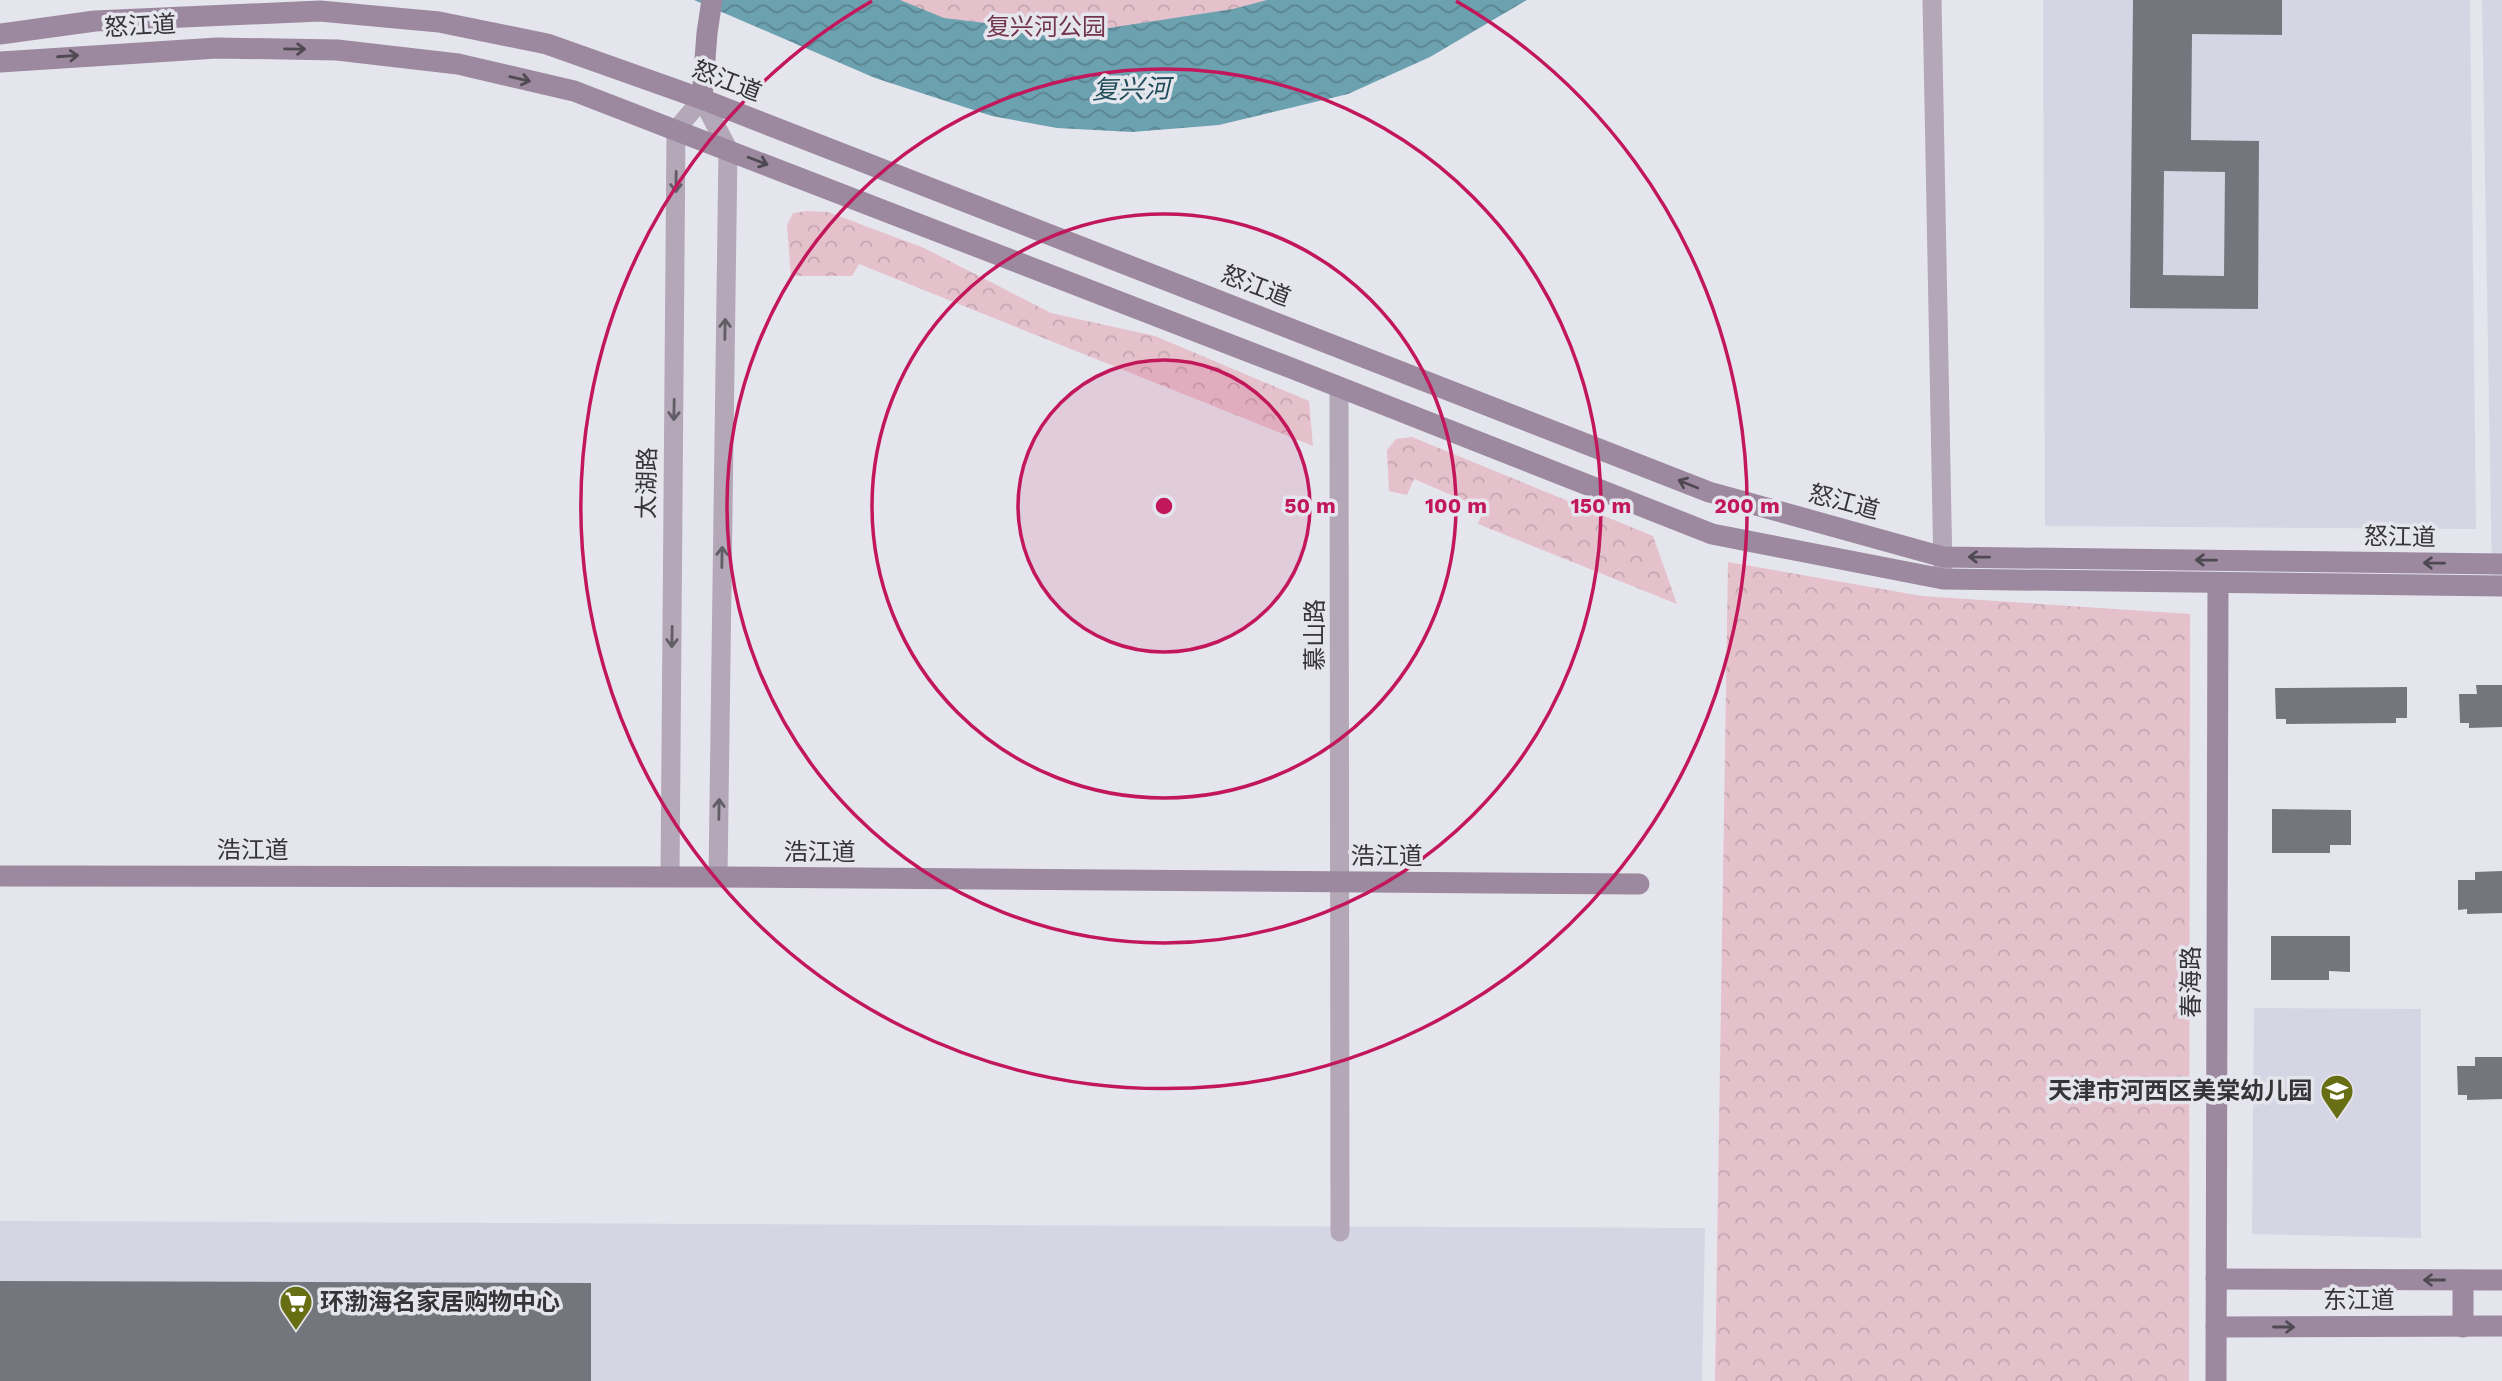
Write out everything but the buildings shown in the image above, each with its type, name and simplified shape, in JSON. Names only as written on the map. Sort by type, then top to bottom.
[{"type":"street","points":[[712,0],[702,99],[728,149],[718,877]]},
{"type":"street","points":[[1932,0],[1943,579]]},
{"type":"street","name":"怒江道","points":[[0,34],[94,21],[307,11],[439,22],[547,44],[702,99],[1709,492],[1943,557],[2502,564]]},
{"type":"street","name":"怒江道","points":[[0,62],[217,48],[337,50],[458,64],[561,88],[728,149],[1712,534],[1943,579],[2502,586]]},
{"type":"street","points":[[676,130],[702,99]]},
{"type":"street","name":"太湖路","points":[[670,877],[676,130]]},
{"type":"street","name":"慕山路","points":[[1339,387],[1340,1232]]},
{"type":"street","name":"春海路","points":[[2216,1381],[2218,583]]},
{"type":"street","name":"浩江道","points":[[0,876],[718,877],[1639,884]]},
{"type":"street","name":"东江道","points":[[2216,1279],[2502,1280]]},
{"type":"street","points":[[2463,1280],[2463,1326]]},
{"type":"street","name":"东江道","points":[[2216,1327],[2502,1326]]},
{"type":"shaded area","points":[[2043,0],[2470,0],[2476,529],[2045,526]]},
{"type":"shaded area","points":[[2482,0],[2502,0],[2502,577],[2492,577]]},
{"type":"shaded area","name":"天津市河西区美棠幼儿园","points":[[2254,1008],[2421,1009],[2421,1238],[2252,1234]]},
{"type":"shaded area","points":[[0,1221],[1705,1228],[1702,1381],[0,1381]]},
{"type":"green space","name":"复兴河公园","points":[[789,0],[1418,0],[1019,57]]},
{"type":"green space","points":[[828,212],[924,248],[1051,313],[1155,336],[1309,401],[1313,446],[859,264],[852,276],[791,276],[787,225],[793,213]]},
{"type":"green space","points":[[1412,437],[1653,536],[1677,604],[1478,524],[1484,509],[1414,479],[1407,495],[1389,491],[1387,450],[1396,439]]},
{"type":"green space","points":[[1728,562],[1922,596],[2190,614],[2189,1381],[1715,1381]]},
{"type":"water","name":"复兴河","points":[[694,0],[900,0],[944,18],[1026,28],[1102,29],[1233,9],[1267,0],[1527,0],[1430,57],[1348,94],[1219,125],[1132,132],[1057,128],[992,116],[875,78]]},
{"type":"place","name":"天津市河西区美棠幼儿园","points":[[2337,1121]]},
{"type":"place","name":"环渤海名家居购物中心","points":[[296,1332]]}]
